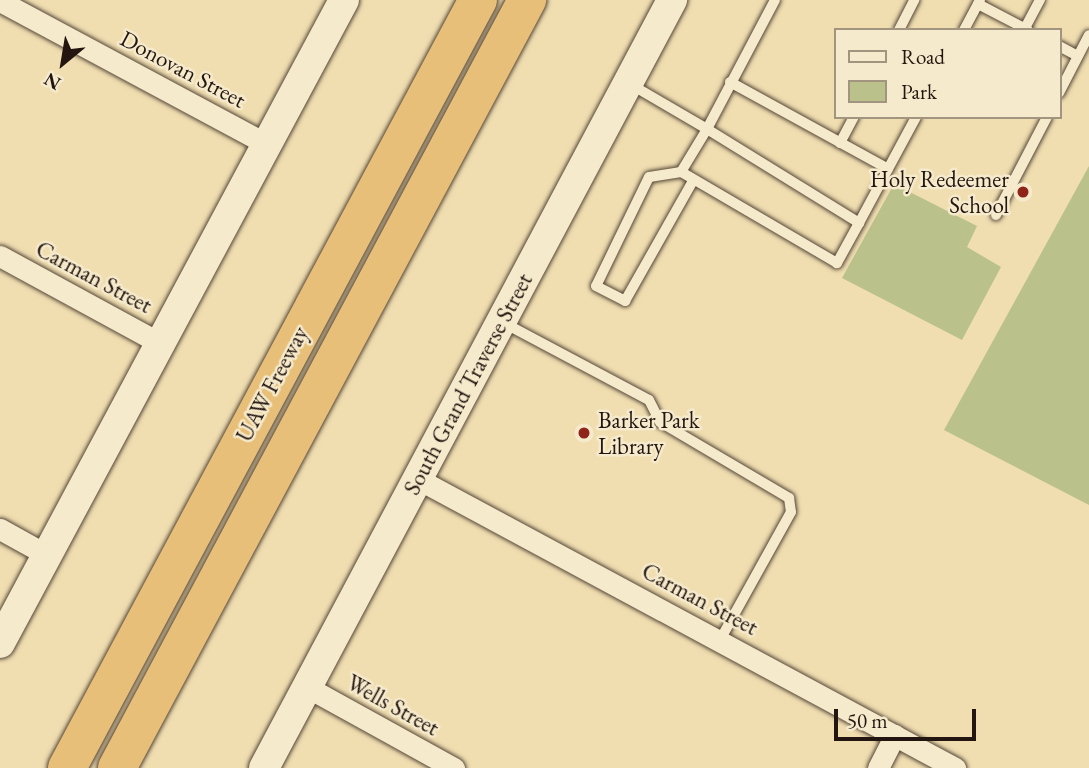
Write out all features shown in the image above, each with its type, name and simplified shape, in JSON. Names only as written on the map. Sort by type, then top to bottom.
[{"type":"highway","name":"UAW Freeway","points":[[67,768],[478,0]]},
{"type":"highway","name":"UAW Freeway","points":[[117,768],[527,0]]},
{"type":"main road","points":[[0,643],[163,345],[344,0]]},
{"type":"main road","name":"South Grand Traverse Street","points":[[264,768],[672,0]]},
{"type":"street","name":"Donovan Street","points":[[0,1],[267,144]]},
{"type":"street","name":"Carman Street","points":[[0,256],[163,345]]},
{"type":"street","name":"Carman Street","points":[[418,479],[955,768]]},
{"type":"street","points":[[0,529],[47,555]]},
{"type":"street","name":"Wells Street","points":[[307,687],[454,768]]},
{"type":"street","points":[[878,768],[895,735]]},
{"type":"lane","points":[[681,172],[707,129],[775,0]]},
{"type":"lane","points":[[900,28],[914,0]]},
{"type":"lane","points":[[1027,28],[1040,0]]},
{"type":"lane","points":[[965,28],[979,2],[1025,28]]},
{"type":"lane","points":[[1061,89],[1089,35]]},
{"type":"lane","points":[[1061,47],[1078,56]]},
{"type":"lane","points":[[730,82],[888,169]]},
{"type":"lane","points":[[629,83],[859,223]]},
{"type":"lane","points":[[841,143],[853,119]]},
{"type":"lane","points":[[692,181],[625,301],[596,286],[649,177],[681,172],[692,181],[837,263],[915,119]]},
{"type":"lane","points":[[996,215],[1046,119]]},
{"type":"lane","points":[[502,322],[649,400],[660,422],[789,498],[791,512],[720,640]]},
{"type":"green space","points":[[1089,166],[1089,505],[944,430]]},
{"type":"green space","points":[[894,184],[977,226],[967,247],[1001,267],[962,340],[842,278]]},
{"type":"place","name":"Holy Redeemer School","points":[[1023,192]]},
{"type":"place","name":"Barker Park Library","points":[[584,433]]}]
